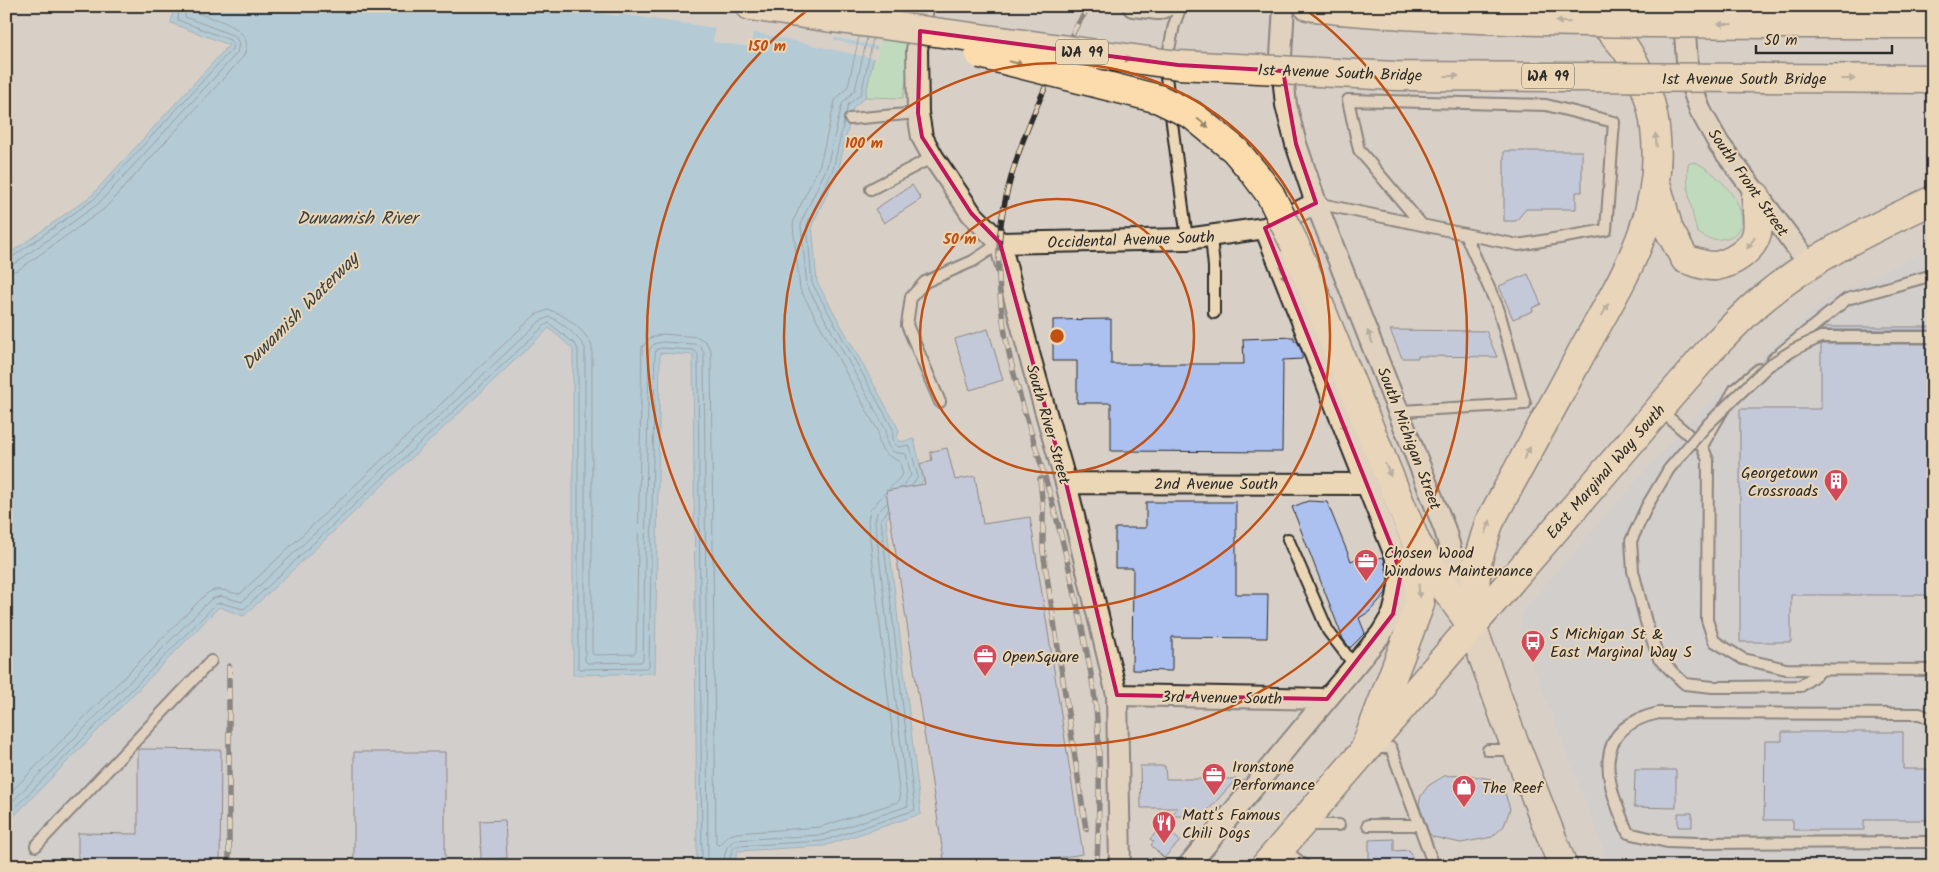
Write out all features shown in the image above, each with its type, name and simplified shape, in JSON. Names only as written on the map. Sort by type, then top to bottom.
[{"type":"main road","name":"1st Avenue South Bridge","points":[[750,6],[1178,65],[1396,76],[1933,79]]},
{"type":"main road","points":[[1308,6],[1416,17],[1500,21],[1933,24]]},
{"type":"main road","points":[[1472,626],[1477,563],[1489,523],[1624,275],[1649,216],[1656,184],[1658,147],[1654,114],[1645,83],[1628,53],[1608,28],[1586,6]]},
{"type":"main road","points":[[832,18],[1159,99],[1192,115],[1235,150],[1270,194],[1295,245],[1416,542],[1442,584],[1472,626]]},
{"type":"main road","points":[[1656,184],[1669,230],[1685,259],[1703,265],[1716,266],[1734,259],[1750,248],[1757,234],[1756,196]]},
{"type":"main road","name":"East Marginal Way South","points":[[1273,856],[1710,350],[1759,302],[1810,265],[1872,229],[1933,200]]},
{"type":"main road","points":[[1365,748],[1420,604],[1416,542]]},
{"type":"main road","name":"South Michigan Street","points":[[1472,626],[1563,866]]},
{"type":"street","name":"South River Street","points":[[924,6],[917,50],[918,113],[922,137],[933,157],[971,213],[1000,243],[1030,358],[1066,483],[1117,694],[1120,866]]},
{"type":"street","points":[[1133,6],[1158,9],[1167,6]]},
{"type":"street","name":"South Michigan Street","points":[[1284,6],[1281,56],[1286,105],[1296,144],[1316,203],[1400,411],[1445,530],[1472,626]]},
{"type":"street","name":"South Front Street","points":[[1683,6],[1688,75],[1700,110],[1719,144],[1756,196],[1810,265]]},
{"type":"street","name":"Occidental Avenue South","points":[[1000,243],[1211,237],[1265,228],[1316,203]]},
{"type":"street","points":[[1188,866],[1381,634],[1393,614],[1398,598],[1400,578],[1395,555],[1265,228]]},
{"type":"street","name":"2nd Avenue South","points":[[1066,483],[1366,484]]},
{"type":"street","name":"3rd Avenue South","points":[[1117,694],[1327,699]]},
{"type":"lane","points":[[1181,6],[1174,25],[1164,69],[1187,239]]},
{"type":"lane","points":[[1316,203],[1518,245],[1606,230],[1614,122],[1546,106],[1348,100],[1359,150],[1422,225]]},
{"type":"lane","points":[[850,120],[918,113]]},
{"type":"lane","points":[[871,189],[933,157]]},
{"type":"lane","points":[[1400,411],[1525,404],[1498,308],[1465,234]]},
{"type":"lane","points":[[1211,237],[1214,268],[1214,313]]},
{"type":"lane","points":[[940,402],[907,325],[911,297],[925,282],[973,261],[1000,243]]},
{"type":"lane","points":[[1702,446],[1735,388],[1848,299],[1933,275]]},
{"type":"lane","points":[[1823,669],[1801,686],[1713,687],[1685,684],[1659,659],[1646,622],[1633,571],[1631,541],[1646,506],[1669,469],[1706,428],[1768,366],[1796,349],[1821,338],[1933,337]]},
{"type":"lane","points":[[1658,408],[1702,446],[1708,460],[1707,620],[1714,641],[1743,659],[1786,669],[1933,670]]},
{"type":"lane","points":[[1288,539],[1328,631],[1355,666]]},
{"type":"lane","points":[[36,846],[211,661]]},
{"type":"lane","points":[[1933,720],[1920,714],[1659,713],[1640,717],[1626,726],[1615,736],[1608,751],[1609,774],[1617,809],[1628,833],[1668,842],[1697,843],[1933,842]]},
{"type":"lane","points":[[1365,748],[1391,748],[1434,866]]},
{"type":"lane","points":[[1488,750],[1518,750]]},
{"type":"lane","points":[[1299,825],[1339,825]]},
{"type":"lane","points":[[1368,825],[1419,826]]},
{"type":"lane","points":[[1273,856],[1305,866]]},
{"type":"highlighted area","points":[[920,31],[1178,65],[1283,71],[1296,144],[1316,203],[1265,228],[1395,555],[1400,578],[1393,614],[1327,699],[1117,695],[1066,483],[1000,243],[971,213],[922,137],[918,113]]},
{"type":"shaded area","points":[[1933,247],[1933,866],[1610,866],[1519,629],[1524,609],[1689,421],[1824,301]]},
{"type":"shaded area","points":[[549,328],[573,349],[574,675],[654,673],[660,353],[693,355],[697,866],[6,866],[6,824],[219,607],[244,616]]},
{"type":"green space","points":[[885,6],[919,6],[903,98],[865,97]]},
{"type":"green space","points":[[1694,162],[1710,172],[1728,188],[1739,208],[1740,226],[1731,237],[1712,239],[1706,238],[1697,232],[1687,181],[1688,164]]},
{"type":"water","name":"Duwamish River","points":[[174,6],[885,6],[865,97],[853,108],[838,171],[812,225],[817,282],[899,430],[897,437],[899,442],[914,439],[924,480],[886,519],[921,814],[824,846],[738,851],[733,866],[697,866],[693,355],[660,353],[655,673],[573,675],[573,349],[549,328],[244,616],[219,607],[6,824],[6,256],[91,196],[229,45],[171,23]]},
{"type":"pier","points":[[570,6],[888,6],[879,47],[834,37],[834,40],[878,50],[876,59],[752,32],[751,47],[713,42],[715,28],[619,14],[618,16],[604,14],[601,11]]},
{"type":"building","points":[[1504,151],[1582,151],[1582,192],[1576,192],[1576,209],[1526,209],[1516,221],[1504,221]]},
{"type":"building","points":[[912,185],[921,199],[884,223],[875,209]]},
{"type":"building","points":[[1528,274],[1541,304],[1532,308],[1533,311],[1513,319],[1499,286]]},
{"type":"building","points":[[1111,319],[1111,364],[1244,364],[1243,339],[1294,337],[1294,341],[1297,341],[1302,352],[1302,359],[1283,360],[1282,452],[1111,451],[1111,403],[1077,403],[1077,361],[1053,361],[1053,320]]},
{"type":"building","points":[[1824,327],[1933,327],[1933,330],[1821,330]]},
{"type":"building","points":[[988,329],[1003,380],[970,390],[955,339]]},
{"type":"building","points":[[1390,330],[1486,331],[1497,357],[1418,356],[1418,358],[1402,358]]},
{"type":"building","name":"Georgetown Crossroads","points":[[1821,344],[1933,344],[1933,595],[1791,595],[1791,642],[1740,642],[1740,409],[1821,409]]},
{"type":"building","points":[[947,448],[955,480],[975,476],[983,524],[1030,517],[1083,854],[1008,866],[945,866],[886,491],[925,484],[920,464],[932,460],[930,452]]},
{"type":"building","points":[[1308,501],[1327,502],[1351,561],[1360,557],[1362,563],[1384,558],[1388,578],[1386,593],[1369,612],[1359,618],[1365,633],[1350,648],[1343,639],[1292,507]]},
{"type":"building","points":[[1146,502],[1236,502],[1236,594],[1268,594],[1267,638],[1172,637],[1172,671],[1132,670],[1133,568],[1115,568],[1115,528],[1146,528]]},
{"type":"building","points":[[1782,732],[1903,732],[1903,769],[1933,769],[1933,820],[1864,820],[1864,830],[1793,830],[1793,820],[1764,820],[1765,741],[1782,741]]},
{"type":"building","points":[[138,749],[221,750],[220,866],[78,866],[78,833],[138,834]]},
{"type":"building","points":[[354,752],[445,752],[445,866],[354,866]]},
{"type":"building","points":[[1140,766],[1165,766],[1166,779],[1236,779],[1203,816],[1171,816],[1178,808],[1141,808]]},
{"type":"building","points":[[1635,770],[1676,770],[1676,808],[1634,807]]},
{"type":"building","name":"The Reef","points":[[1468,775],[1491,779],[1504,790],[1510,809],[1504,826],[1492,837],[1461,843],[1433,837],[1429,833],[1419,804],[1421,796],[1428,786],[1444,776]]},
{"type":"building","points":[[1678,813],[1692,813],[1692,827],[1678,827]]},
{"type":"building","points":[[505,820],[507,858],[481,859],[480,821]]},
{"type":"building","name":"Matt's Famous Chili Dogs","points":[[1163,825],[1180,841],[1164,858],[1151,845],[1154,842],[1150,839]]},
{"type":"building","points":[[1394,839],[1394,851],[1409,850],[1416,866],[1369,866],[1369,840]]},
{"type":"railway","points":[[1090,6],[1060,57],[1038,103],[1020,148],[1010,179],[1003,211],[999,246],[999,282],[1009,353],[1061,536],[1091,674],[1099,746],[1097,866]]},
{"type":"railway","points":[[1040,479],[1043,508],[1043,551],[1086,829]]},
{"type":"railway","points":[[229,666],[229,866]]},
{"type":"place","name":"Georgetown Crossroads","points":[[1836,502]]},
{"type":"place","name":"Chosen Wood Windows Maintenance","points":[[1366,582]]},
{"type":"place","name":"S Michigan St & East Marginal Way S","points":[[1533,663]]},
{"type":"place","name":"OpenSquare","points":[[985,677]]},
{"type":"place","name":"Ironstone Performance","points":[[1214,796]]},
{"type":"place","name":"The Reef","points":[[1464,808]]},
{"type":"place","name":"Matt's Famous Chili Dogs","points":[[1164,844]]},
{"type":"water label","name":"Duwamish Waterway","points":[[300,311]]}]
